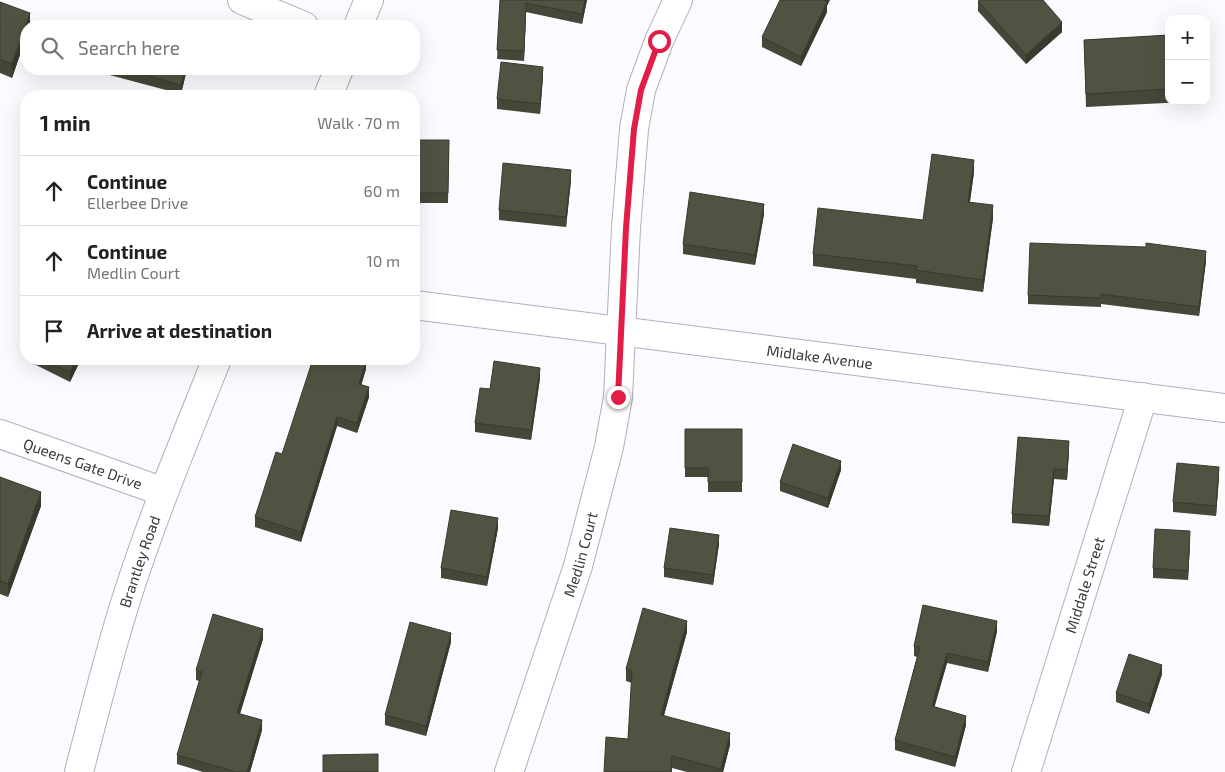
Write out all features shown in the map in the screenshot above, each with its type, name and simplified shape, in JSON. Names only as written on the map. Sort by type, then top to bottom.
[{"type":"street","points":[[242,0],[290,20]]},
{"type":"street","points":[[361,20],[369,0]]},
{"type":"street","name":"Medlin Court","points":[[509,772],[578,566],[609,447],[618,397],[626,228],[634,129],[641,90],[659,41],[678,0]]},
{"type":"street","points":[[331,90],[337,75]]},
{"type":"street","name":"Midlake Avenue","points":[[420,306],[1225,408]]},
{"type":"street","name":"Brantley Road","points":[[79,772],[106,667],[126,600],[164,492],[215,365]]},
{"type":"street","name":"Middale Street","points":[[1026,772],[1143,397]]},
{"type":"street","name":"Queens Gate Drive","points":[[0,434],[164,492]]},
{"type":"building","points":[[500,0],[585,0],[582,14],[526,3],[524,51],[497,50]]},
{"type":"building","points":[[780,0],[826,0],[827,2],[801,57],[762,37]]},
{"type":"building","points":[[1043,0],[1062,22],[1026,55],[978,1]]},
{"type":"building","points":[[0,2],[30,13],[28,20],[20,20],[20,41],[12,64],[0,60]]},
{"type":"building","points":[[1165,35],[1165,89],[1086,94],[1084,40]]},
{"type":"building","points":[[501,62],[543,67],[540,104],[497,99]]},
{"type":"building","points":[[144,75],[184,75],[181,85]]},
{"type":"building","points":[[420,140],[449,140],[448,193],[420,193]]},
{"type":"building","points":[[932,154],[974,160],[968,202],[993,205],[983,280],[916,270],[917,266],[813,254],[818,208],[923,220]]},
{"type":"building","points":[[503,163],[571,170],[566,217],[499,210]]},
{"type":"building","points":[[690,192],[764,204],[755,255],[683,244]]},
{"type":"building","points":[[1030,243],[1146,247],[1146,243],[1206,251],[1199,307],[1101,294],[1101,298],[1028,295]]},
{"type":"building","points":[[494,361],[540,368],[531,430],[475,423],[480,388],[490,389]]},
{"type":"building","points":[[55,365],[73,365],[70,372]]},
{"type":"building","points":[[311,365],[365,365],[359,384],[369,387],[357,423],[337,417],[301,532],[255,517],[276,452],[282,454]]},
{"type":"building","points":[[685,429],[742,429],[742,482],[708,482],[708,468],[685,468]]},
{"type":"building","points":[[1018,437],[1069,441],[1067,470],[1054,469],[1049,516],[1012,514]]},
{"type":"building","points":[[793,444],[841,461],[828,498],[780,482]]},
{"type":"building","points":[[1177,463],[1219,467],[1216,506],[1173,502]]},
{"type":"building","points":[[0,477],[41,492],[8,584],[0,581]]},
{"type":"building","points":[[451,510],[498,518],[487,577],[441,568]]},
{"type":"building","points":[[670,528],[719,535],[713,575],[664,568]]},
{"type":"building","points":[[1155,529],[1190,531],[1188,571],[1153,568]]},
{"type":"building","points":[[923,605],[997,621],[988,662],[947,653],[932,706],[966,716],[955,757],[895,740],[920,647],[914,646]]},
{"type":"building","points":[[643,608],[687,621],[661,715],[730,733],[721,769],[672,756],[671,772],[604,772],[606,737],[628,739],[632,671],[626,669]]},
{"type":"building","points":[[213,614],[263,629],[237,713],[262,720],[247,772],[233,772],[177,755],[202,672],[196,670]]},
{"type":"building","points":[[410,622],[451,633],[426,726],[385,715]]},
{"type":"building","points":[[1129,654],[1162,665],[1149,704],[1116,693]]},
{"type":"building","points":[[378,754],[378,772],[323,772],[323,755]]},
{"type":"route","points":[[618,397],[626,228],[634,129],[641,90],[659,41]]}]
